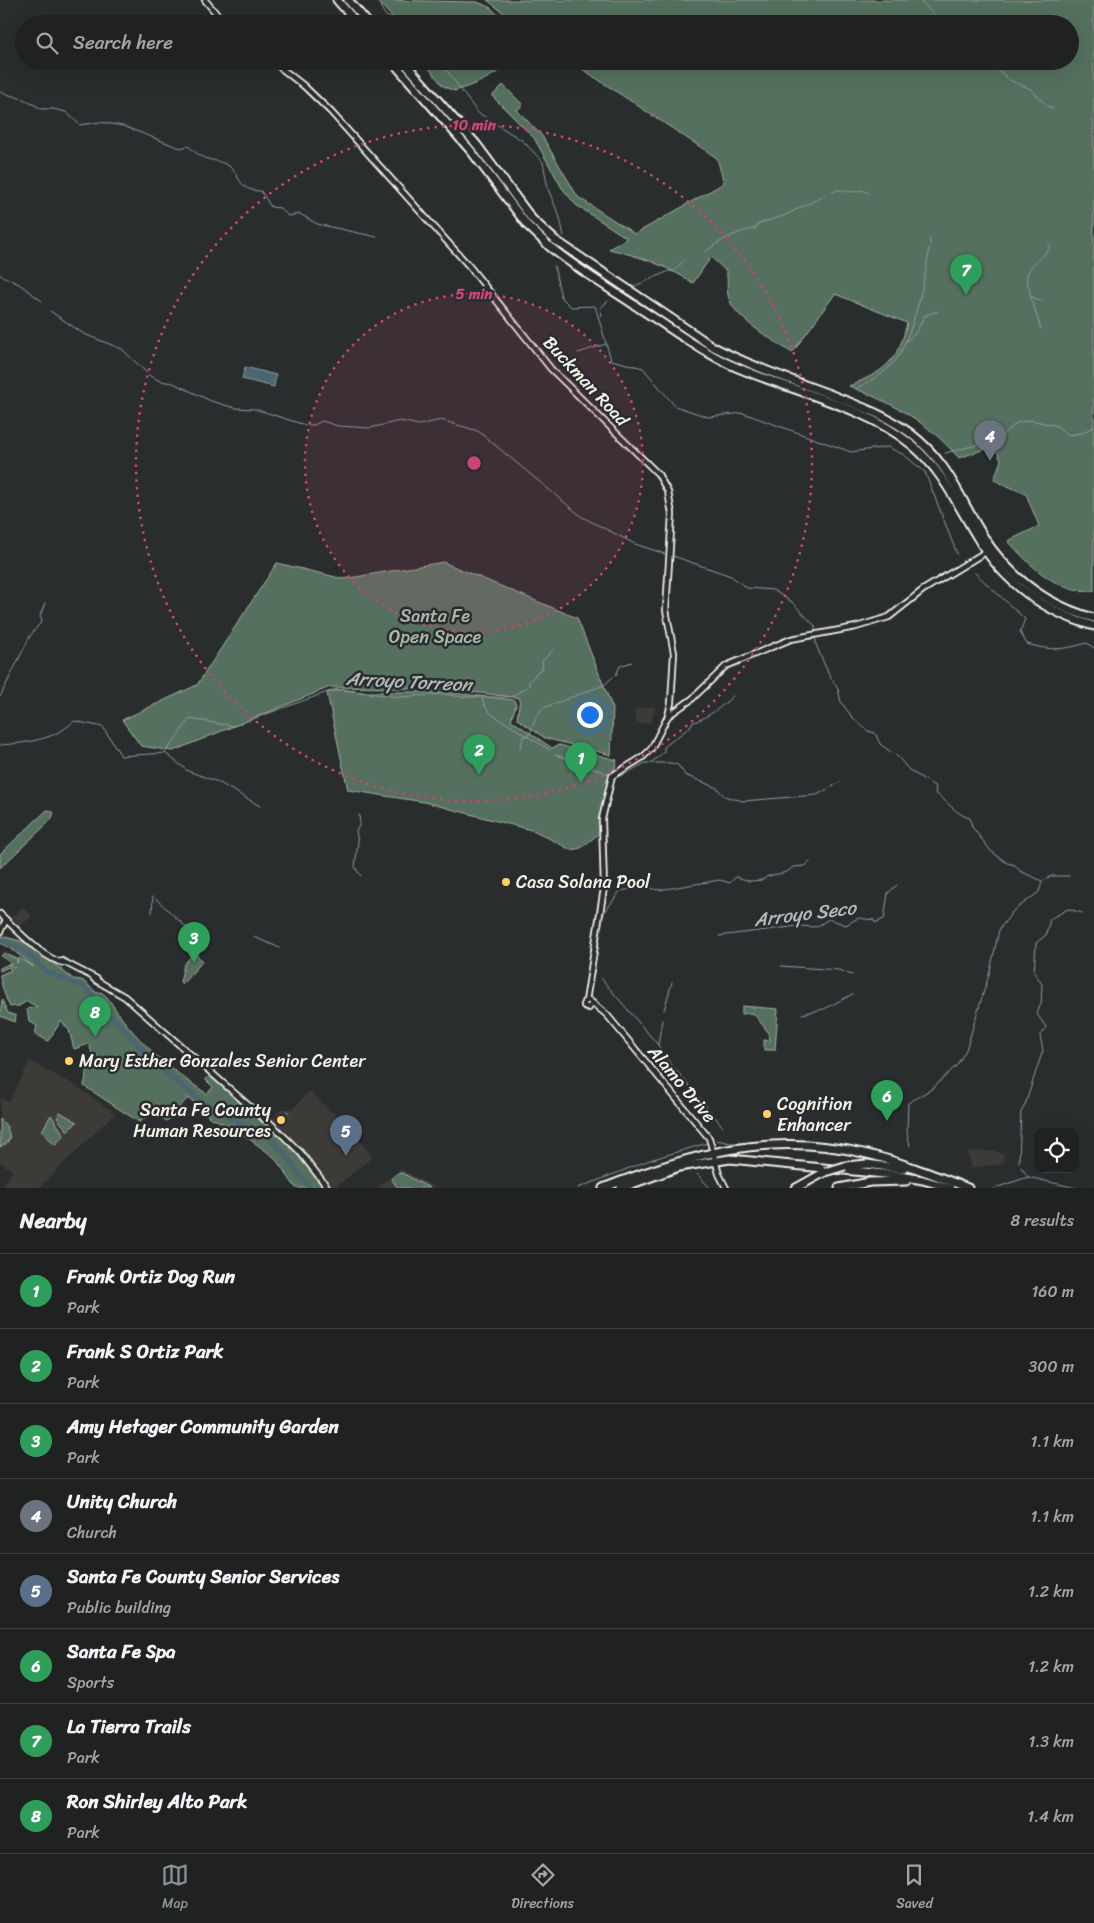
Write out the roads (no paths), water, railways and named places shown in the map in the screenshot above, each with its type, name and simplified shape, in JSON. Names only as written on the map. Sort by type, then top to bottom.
[{"type":"highway","points":[[337,0],[350,15]]},
{"type":"highway","points":[[348,0],[361,15]]},
{"type":"highway","points":[[400,70],[471,151],[527,225],[548,246],[716,357],[863,416],[895,433],[920,452],[943,478],[1004,574],[1035,600],[1062,615],[1094,626]]},
{"type":"highway","points":[[410,70],[477,145],[532,219],[555,240],[712,346],[740,359],[870,410],[906,430],[926,447],[947,470],[988,550],[1014,574],[1043,596],[1094,618]]},
{"type":"highway","points":[[603,1188],[667,1164],[714,1151],[775,1145],[833,1148],[877,1156],[968,1188]]},
{"type":"highway","points":[[621,1188],[710,1156],[714,1151]]},
{"type":"highway","points":[[679,1166],[716,1160],[774,1162],[895,1176],[950,1188]]},
{"type":"highway","points":[[796,1188],[825,1172],[845,1166],[879,1164],[942,1178]]},
{"type":"highway","points":[[840,1188],[884,1181],[933,1183]]},
{"type":"street","points":[[205,0],[218,15]]},
{"type":"street","name":"Buckman Road","points":[[284,70],[304,86],[337,119],[469,266],[551,369],[658,474],[668,492],[672,514],[666,610],[674,668],[668,716],[647,754],[612,776],[602,819],[604,888],[590,989],[590,1003]]},
{"type":"street","points":[[668,716],[692,699],[726,666],[791,639],[856,627],[889,617],[923,590],[988,550]]},
{"type":"street","points":[[0,914],[5,922],[52,957],[94,979],[129,1002],[300,1152],[328,1188]]},
{"type":"street","points":[[0,932],[5,922]]},
{"type":"street","name":"Alamo Drive","points":[[590,1003],[609,1017],[709,1138],[726,1188]]},
{"type":"water","points":[[245,367],[276,375],[274,387],[242,379]]},
{"type":"waterway","points":[[377,0],[385,15]]},
{"type":"waterway","points":[[919,0],[935,15]]},
{"type":"waterway","points":[[447,70],[477,112],[523,141],[543,162],[548,189],[560,218],[564,236]]},
{"type":"waterway","points":[[998,70],[1011,81],[1031,89],[1047,106],[1053,109]]},
{"type":"waterway","points":[[0,92],[23,99],[42,109],[66,112],[80,125],[100,122],[123,126],[180,148],[188,146],[200,156],[229,166],[243,185],[253,190],[261,191],[271,207],[280,208],[288,216],[300,214],[317,224],[377,237]]},
{"type":"waterway","points":[[706,252],[729,237],[755,229],[758,224],[783,216],[837,190],[854,192],[862,190],[869,193]]},
{"type":"waterway","points":[[930,239],[930,245]]},
{"type":"waterway","points":[[1044,300],[1041,301],[1030,296],[1027,275],[1050,248],[1049,244]]},
{"type":"waterway","points":[[857,388],[886,370],[899,355],[918,303],[929,248]]},
{"type":"waterway","points":[[635,286],[669,271],[674,272],[683,261]]},
{"type":"waterway","points":[[554,266],[561,297],[571,307],[595,306],[611,360],[643,368],[675,406],[708,417],[743,413],[851,452],[888,447],[904,455],[925,472],[957,554]]},
{"type":"waterway","points":[[0,275],[19,284],[42,301]]},
{"type":"waterway","points":[[1031,298],[1041,329]]},
{"type":"waterway","points":[[600,316],[602,315],[600,308],[608,301]]},
{"type":"waterway","points":[[50,311],[84,334],[122,349],[150,376],[160,381],[173,383],[211,401],[235,408],[255,409],[305,425],[314,425],[322,421],[338,426],[370,428],[400,421],[419,425],[441,420],[478,431],[582,517],[635,544],[665,554]]},
{"type":"waterway","points":[[904,344],[917,331],[924,316],[938,311]]},
{"type":"waterway","points":[[578,353],[606,344]]},
{"type":"waterway","points":[[945,453],[996,440],[1017,423],[1031,420],[1057,426],[1067,435],[1082,433],[1094,427]]},
{"type":"waterway","points":[[673,556],[731,576],[747,588],[773,590],[793,603],[815,626],[816,645],[829,675],[838,689],[841,702],[852,717],[868,731],[875,733],[880,744],[898,757],[909,770],[936,787],[935,793],[965,817],[970,818],[972,827],[991,851],[1007,863],[1015,865],[1020,871],[1042,881],[1051,876],[1069,876]]},
{"type":"waterway","points":[[975,573],[1025,619],[1020,632],[1027,644],[1057,649],[1087,643],[1094,648]]},
{"type":"waterway","points":[[0,697],[30,636],[42,621],[40,616],[45,603]]},
{"type":"waterway","name":"Arroyo Torreon","points":[[0,745],[40,739],[58,732],[74,721],[103,727],[121,756],[165,753],[190,719],[233,726],[336,689],[399,697],[444,694],[462,697],[511,697],[530,685],[528,683],[543,668],[542,661],[553,650]]},
{"type":"waterway","points":[[616,675],[620,666],[632,662]]},
{"type":"waterway","points":[[520,749],[523,737],[530,734],[536,717],[543,708],[604,685],[613,677]]},
{"type":"waterway","points":[[651,763],[664,752],[664,747],[690,727],[692,723],[704,718],[733,696]]},
{"type":"waterway","points":[[482,699],[486,708],[493,715],[550,750]]},
{"type":"waterway","points":[[165,753],[188,771],[218,782],[260,806]]},
{"type":"waterway","points":[[556,755],[609,774]]},
{"type":"waterway","points":[[621,776],[645,763],[671,763],[678,765],[685,775],[717,788],[724,796],[743,801],[817,795],[840,782]]},
{"type":"waterway","points":[[359,815],[360,824],[356,831],[358,842],[355,867],[361,876]]},
{"type":"waterway","points":[[602,916],[620,891],[644,887],[659,890],[720,880],[730,883],[736,877],[750,881],[762,880],[768,876],[787,872],[793,867],[805,866],[810,862]]},
{"type":"waterway","points":[[910,1146],[907,1132],[908,1103],[933,1088],[957,1065],[966,1050],[990,971],[999,930],[1013,911],[1039,892],[1042,882]]},
{"type":"waterway","name":"Arroyo Seco","points":[[719,936],[798,926],[816,927],[829,919],[846,925],[858,918],[874,920],[875,923],[884,919],[888,893],[897,885]]},
{"type":"waterway","points":[[152,913],[153,897]]},
{"type":"waterway","points":[[156,899],[198,938]]},
{"type":"waterway","points":[[1019,1162],[1021,1112],[1043,1050],[1040,1036],[1046,1027],[1037,1014],[1041,1003],[1042,984],[1034,972],[1036,943],[1046,935],[1050,919],[1068,909],[1082,913]]},
{"type":"waterway","points":[[254,937],[280,948]]},
{"type":"waterway","points":[[0,940],[27,952],[46,972],[84,987],[151,1059],[176,1081],[212,1109],[267,1136],[282,1150],[309,1188]]},
{"type":"waterway","points":[[781,966],[839,970],[852,975]]},
{"type":"waterway","points":[[599,976],[658,1045]]},
{"type":"waterway","points":[[664,1010],[672,982]]},
{"type":"waterway","points":[[802,1014],[824,1009],[853,994]]},
{"type":"waterway","points":[[662,1020],[658,1045],[665,1057],[693,1090]]},
{"type":"waterway","points":[[699,1097],[723,1127]]},
{"type":"waterway","points":[[286,1110],[289,1113]]},
{"type":"waterway","points":[[717,1140],[731,1143],[793,1141]]},
{"type":"waterway","points":[[799,1141],[825,1143]]},
{"type":"waterway","points":[[578,1188],[650,1160],[707,1143]]},
{"type":"waterway","points":[[832,1144],[880,1153]]},
{"type":"waterway","points":[[1021,1167],[1028,1177]]},
{"type":"waterway","points":[[697,1174],[710,1188]]},
{"type":"waterway","points":[[995,1188],[1028,1177],[1076,1188]]},
{"type":"place","name":"La Tierra Trails","points":[[966,295]]},
{"type":"place","name":"Unity Church","points":[[990,461]]},
{"type":"place","name":"Frank S Ortiz Park","points":[[479,775]]},
{"type":"place","name":"Frank Ortiz Dog Run","points":[[581,783]]},
{"type":"place","name":"Casa Solana Pool","points":[[506,882]]},
{"type":"place","name":"Amy Hetager Community Garden","points":[[194,963]]},
{"type":"place","name":"Ron Shirley Alto Park","points":[[95,1037]]},
{"type":"place","name":"Mary Esther Gonzales Senior Center","points":[[69,1061]]},
{"type":"place","name":"Cognition Enhancer","points":[[767,1114]]},
{"type":"place","name":"Santa Fe County Human Resources","points":[[281,1120]]},
{"type":"place","name":"Santa Fe Spa","points":[[887,1121]]},
{"type":"place","name":"Santa Fe County Senior Services","points":[[346,1156]]},
{"type":"park label","name":"Santa Fe Open Space","points":[[435,626]]}]
